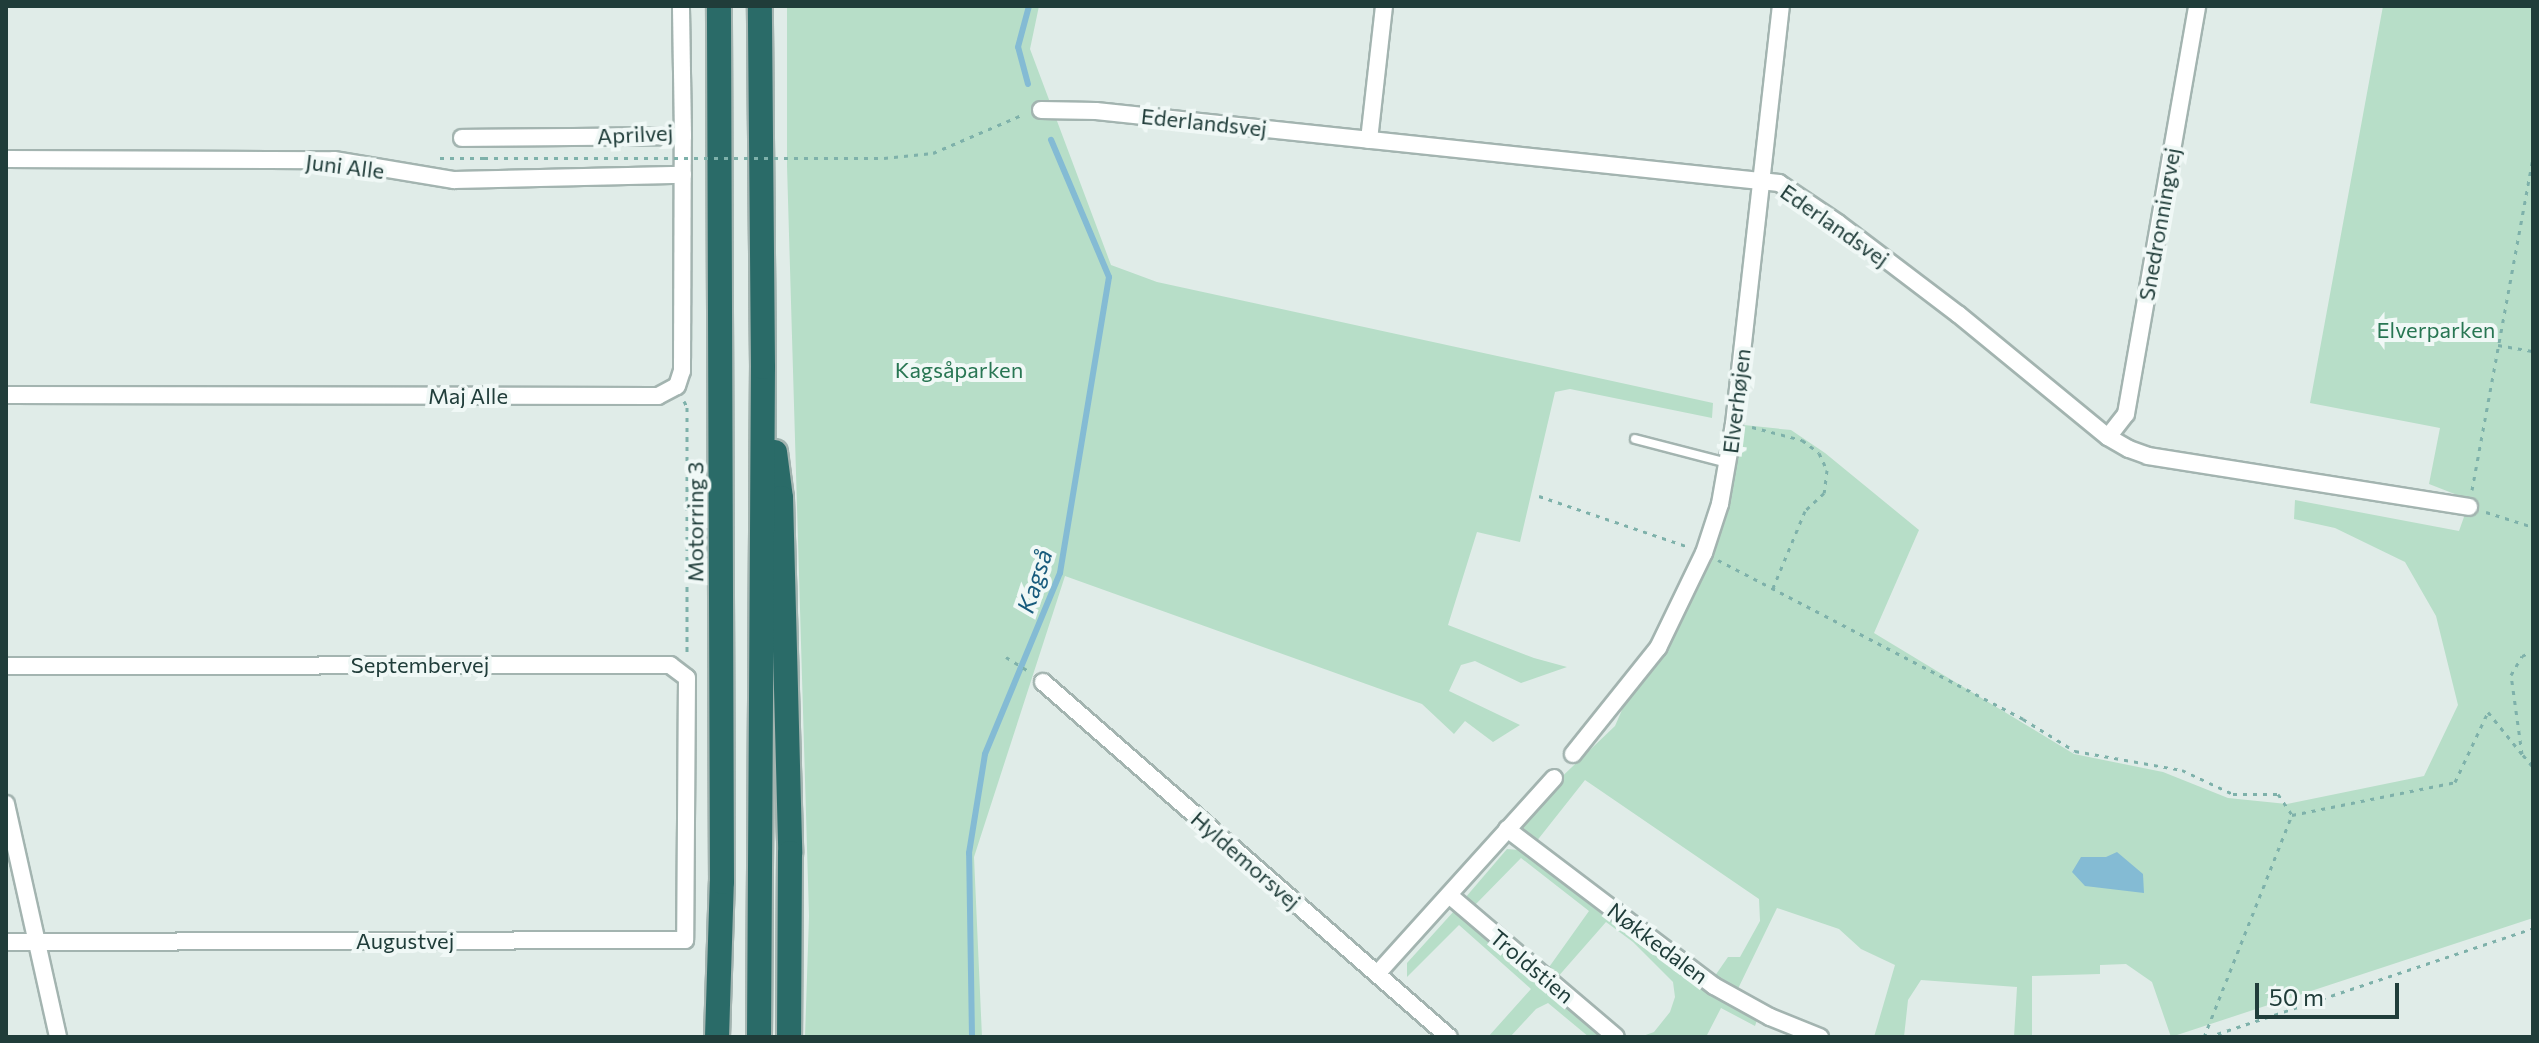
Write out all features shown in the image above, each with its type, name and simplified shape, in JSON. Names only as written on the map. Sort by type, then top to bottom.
[{"type":"highway","name":"Motorring 3","points":[[717,1037],[722,882],[719,6]]},
{"type":"highway","points":[[759,1037],[763,367],[760,6]]},
{"type":"highway","points":[[763,367],[781,498],[790,853],[789,1037]]},
{"type":"street","name":"Aprilvej","points":[[462,138],[683,136],[681,6]]},
{"type":"street","points":[[1369,140],[1384,6]]},
{"type":"street","name":"Elverhøjen","points":[[1573,754],[1658,648],[1704,553],[1728,464],[1734,424],[1781,6]]},
{"type":"street","name":"Snedronningvej","points":[[2108,437],[2126,414],[2197,6]]},
{"type":"street","name":"Ederlandsvej","points":[[1041,110],[1096,111],[1779,183],[1838,223],[1958,314],[2108,437],[2148,456],[2469,507]]},
{"type":"street","points":[[677,386],[682,371],[683,136]]},
{"type":"street","name":"Juni Alle","points":[[6,159],[334,160],[454,180],[683,175]]},
{"type":"street","name":"Maj Alle","points":[[6,395],[658,396],[677,386]]},
{"type":"street","name":"Septembervej","points":[[6,666],[670,665],[687,678]]},
{"type":"street","name":"Augustvej","points":[[6,942],[685,940],[687,678]]},
{"type":"street","name":"Hyldemorsvej","points":[[1043,682],[1449,1037]]},
{"type":"street","points":[[1377,974],[1554,778]]},
{"type":"street","points":[[6,804],[58,1037]]},
{"type":"street","name":"Nøkkedalen","points":[[1507,829],[1714,986],[1770,1017],[1820,1037]]},
{"type":"street","name":"Troldstien","points":[[1449,895],[1616,1037]]},
{"type":"lane","points":[[1635,439],[1728,464]]},
{"type":"path","points":[[484,158],[884,158],[933,153],[1016,116]]},
{"type":"path","points":[[2533,159],[2469,507],[2533,527]]},
{"type":"path","points":[[2498,345],[2533,351]]},
{"type":"path","points":[[677,386],[687,407],[687,678]]},
{"type":"path","points":[[1734,424],[1802,440],[1819,453],[1827,470],[1824,493],[1805,511],[1773,588]]},
{"type":"path","points":[[1539,496],[1704,553],[2023,719],[2075,751],[2182,770],[2233,794],[2278,794],[2292,815]]},
{"type":"path","points":[[2522,754],[2511,675],[2522,656],[2533,651]]},
{"type":"path","points":[[1006,657],[1027,669]]},
{"type":"path","points":[[2292,815],[2455,782],[2488,712],[2533,767]]},
{"type":"path","points":[[2206,1037],[2292,815]]},
{"type":"path","points":[[2206,1037],[2533,928]]},
{"type":"green space","name":"Kagsåparken","points":[[787,6],[1039,6],[1030,49],[1111,265],[1157,282],[1713,403],[1712,418],[1570,389],[1555,392],[1520,542],[1477,532],[1448,625],[1534,658],[1567,667],[1521,683],[1475,661],[1461,665],[1449,691],[1520,725],[1493,742],[1465,721],[1454,734],[1422,704],[1065,576],[974,857],[982,1037],[805,1037],[809,916],[787,166]]},
{"type":"green space","name":"Elverparken","points":[[2383,6],[2533,6],[2533,918],[2171,1037],[2152,982],[2126,964],[2100,965],[2100,974],[2032,976],[2032,1037],[2014,1037],[2017,987],[1921,980],[1908,1000],[1904,1037],[1874,1037],[1895,965],[1861,949],[1839,929],[1777,908],[1734,997],[1710,983],[1728,957],[1740,957],[1760,921],[1759,899],[1585,780],[1532,847],[1507,829],[1615,726],[1638,673],[1693,579],[1734,424],[1791,430],[1825,453],[1919,530],[1874,633],[2074,754],[2163,772],[2228,798],[2287,804],[2424,776],[2458,705],[2436,616],[2405,562],[2335,528],[2294,519],[2295,500],[2459,531],[2470,500],[2429,484],[2440,428],[2310,403]]},
{"type":"green space","points":[[1507,849],[1519,850],[1687,980],[1757,1020],[1755,1026],[1721,1008],[1706,1037],[1640,1037],[1654,1032],[1670,1012],[1675,997],[1673,982],[1633,942],[1606,922],[1556,979],[1547,970],[1589,911],[1521,858],[1474,906],[1465,898]]},
{"type":"green space","points":[[1454,911],[1605,1037],[1589,1037],[1548,1003],[1536,1009],[1510,1037],[1488,1037],[1531,989],[1459,925],[1407,977],[1407,963]]},
{"type":"water","points":[[2117,852],[2143,874],[2144,893],[2085,886],[2072,872],[2081,857],[2106,857]]},
{"type":"waterway","name":"Kagså","points":[[1028,84],[1018,47],[1029,6]]},
{"type":"waterway","name":"Kagså","points":[[972,1037],[969,853],[985,754],[1060,573],[1109,277],[1051,140]]}]
